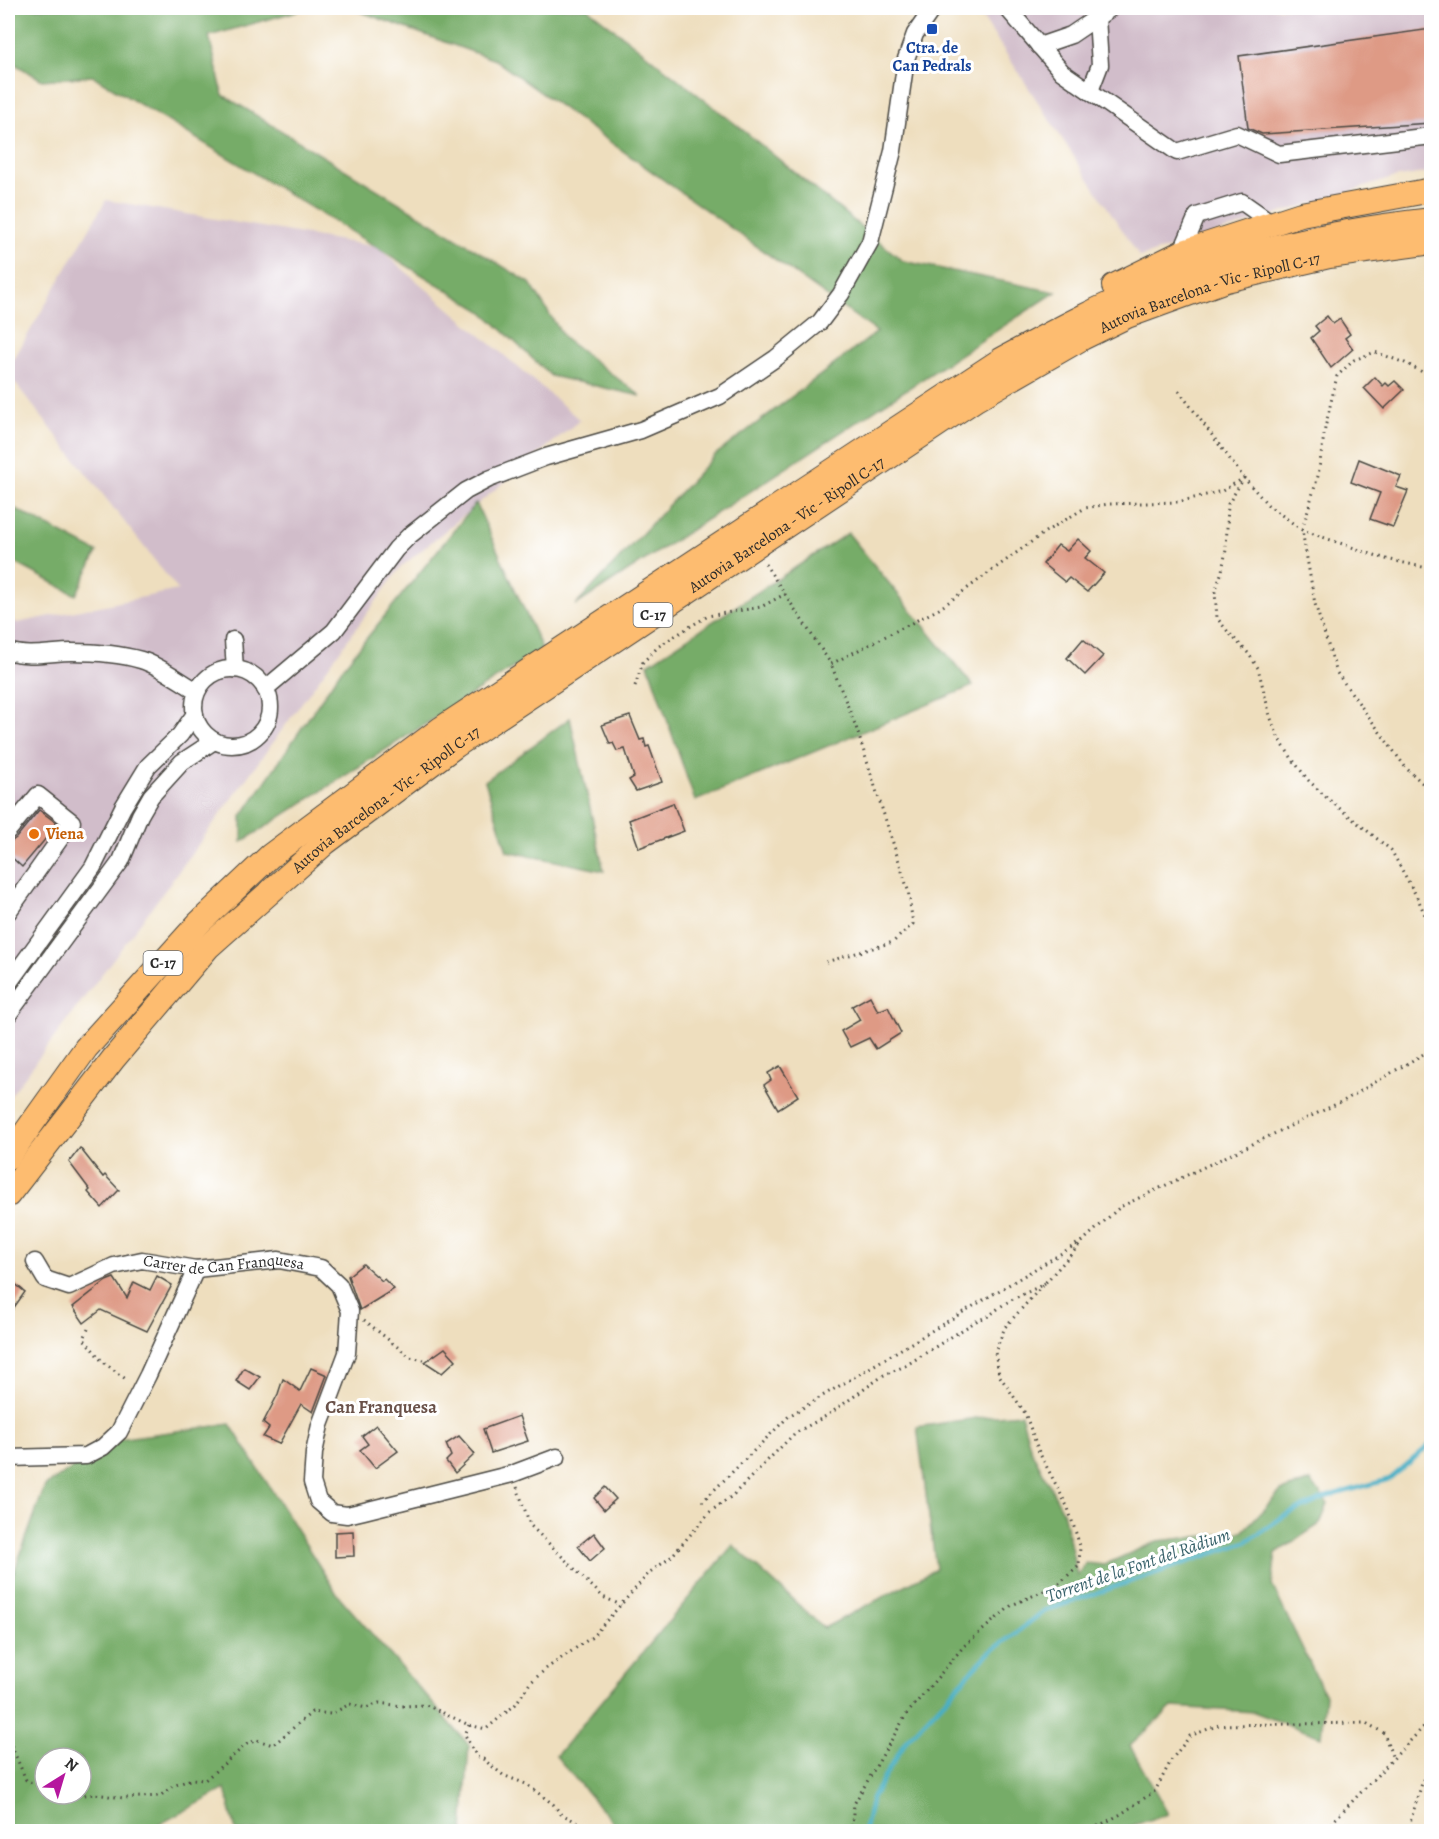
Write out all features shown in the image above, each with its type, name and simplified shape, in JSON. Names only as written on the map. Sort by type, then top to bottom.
[{"type":"highway","points":[[1001,360],[1020,336],[1181,253],[1301,214],[1431,190]]},
{"type":"highway","name":"Autovia Barcelona - Vic - Ripoll C-17","points":[[8,1157],[87,1048],[198,924],[270,856],[442,728],[1001,360],[1081,317],[1143,289],[1199,268],[1258,251],[1363,229],[1431,220]]},
{"type":"highway","name":"Autovia Barcelona - Vic - Ripoll C-17","points":[[8,1195],[114,1058],[208,947],[325,843],[455,747],[976,399],[1082,338],[1127,316],[1226,280],[1329,256],[1431,242]]},
{"type":"street","points":[[265,688],[334,631],[396,549],[409,536],[466,491],[489,479],[546,457],[641,430],[720,396],[776,358],[820,322],[847,286],[870,242],[893,151],[906,59],[915,34],[933,8]]},
{"type":"street","points":[[1006,8],[1062,72],[1177,152],[1237,134],[1279,154],[1431,136]]},
{"type":"street","points":[[1039,46],[1071,35],[1104,12]]},
{"type":"street","points":[[1090,92],[1100,65],[1104,12]]},
{"type":"street","points":[[233,640],[235,669]]},
{"type":"street","points":[[8,651],[44,654],[72,652],[142,660],[197,692]]},
{"type":"street","points":[[235,669],[247,672],[258,679],[265,688],[270,712],[259,734],[249,741],[226,744],[214,741],[198,724],[194,702],[197,692],[207,679],[220,671],[235,669]]},
{"type":"street","points":[[8,984],[93,867],[123,807],[148,766],[180,735],[195,714]]},
{"type":"street","points":[[8,1015],[121,861],[140,815],[151,796],[182,762],[214,741]]},
{"type":"street","points":[[8,831],[38,795],[72,822],[8,912]]},
{"type":"street","name":"Carrer de Can Franquesa","points":[[35,1262],[45,1279],[69,1287],[114,1266],[141,1260],[196,1269],[279,1260],[321,1268],[339,1285],[350,1311],[347,1353],[320,1425],[314,1453],[312,1482],[318,1501],[332,1513],[347,1515],[512,1474],[557,1457]]},
{"type":"street","points":[[8,1458],[86,1456],[103,1447],[119,1432],[143,1386],[196,1269]]},
{"type":"path","points":[[1431,377],[1405,363],[1375,352],[1354,360],[1337,376],[1324,428],[1318,476],[1302,530],[1315,604],[1337,673],[1406,768],[1431,792]]},
{"type":"path","points":[[1179,391],[1244,478],[1268,505],[1302,530],[1386,559],[1431,568],[1431,559]]},
{"type":"path","points":[[831,664],[939,609],[1045,532],[1085,508],[1109,504],[1178,502],[1222,491],[1244,478]]},
{"type":"path","points":[[1244,478],[1228,504],[1226,550],[1215,592],[1217,618],[1258,668],[1270,716],[1279,739],[1288,753],[1308,780],[1328,799],[1391,850],[1423,909],[1431,931]]},
{"type":"path","points":[[754,547],[831,664],[856,727],[908,890],[913,924],[893,942],[826,962]]},
{"type":"path","points":[[635,686],[643,662],[659,646],[691,626],[708,616],[761,607],[785,594]]},
{"type":"path","points":[[851,1832],[854,1804],[906,1715],[964,1646],[1012,1605],[1057,1585],[1079,1566],[1080,1546],[1068,1508],[1039,1452],[1025,1413],[999,1375],[994,1352],[1005,1327],[1084,1239],[1120,1207],[1345,1100],[1406,1066],[1431,1049]]},
{"type":"path","points":[[702,1502],[789,1416],[1084,1239]]},
{"type":"path","points":[[93,1794],[123,1798],[160,1796],[173,1786],[192,1779],[206,1780],[247,1744],[257,1740],[273,1745],[312,1712],[331,1714],[350,1704],[366,1708],[379,1703],[402,1706],[426,1705],[469,1725],[486,1729],[515,1705],[530,1683],[547,1668],[592,1637],[650,1572],[670,1558],[711,1511],[732,1496],[795,1433],[828,1414],[884,1375],[905,1366],[978,1320],[990,1317],[1006,1303],[1045,1283]]},
{"type":"path","points":[[350,1311],[410,1357],[424,1360]]},
{"type":"path","points":[[88,1329],[84,1339],[102,1360],[125,1379],[143,1386]]},
{"type":"path","points":[[512,1474],[530,1525],[603,1597],[621,1605]]},
{"type":"path","points":[[1323,1832],[1431,1718]]},
{"type":"path","points":[[1087,1832],[1121,1814],[1155,1791],[1172,1759],[1190,1736],[1219,1725],[1366,1722],[1384,1732],[1393,1759]]},
{"type":"path","points":[[469,1725],[465,1735],[477,1757],[503,1775],[526,1784],[553,1804],[561,1815],[579,1823],[588,1832]]},
{"type":"path","points":[[9,1740],[26,1780],[33,1783]]},
{"type":"path","points":[[1407,1832],[1431,1751]]},
{"type":"path","points":[[8,1752],[14,1752]]},
{"type":"shaded area","points":[[976,8],[1431,8],[1431,172],[1393,178],[1140,257]]},
{"type":"shaded area","points":[[106,200],[377,247],[580,420],[401,567],[165,890],[8,1099],[8,616],[17,623],[178,590],[8,374],[8,369]]},
{"type":"green space","points":[[8,8],[308,8],[209,36],[223,95],[530,283],[565,339],[641,396],[551,376],[482,311],[93,76],[42,80],[8,60]]},
{"type":"green space","points":[[350,8],[587,8],[738,126],[903,261],[1056,292],[576,605],[715,455],[877,332],[495,60]]},
{"type":"green space","points":[[476,503],[542,649],[242,842],[242,816],[341,670]]},
{"type":"green space","points":[[8,505],[97,552],[76,595],[8,559]]},
{"type":"green space","points":[[848,533],[973,686],[695,801],[648,664]]},
{"type":"green space","points":[[570,718],[604,871],[507,851],[485,781]]},
{"type":"green space","points":[[1021,1414],[1031,1450],[1063,1511],[1077,1575],[1086,1563],[1104,1565],[1157,1541],[1242,1532],[1281,1491],[1311,1481],[1328,1504],[1320,1524],[1276,1553],[1272,1585],[1325,1695],[1321,1737],[1254,1712],[1172,1707],[1130,1746],[1168,1814],[1128,1827],[1099,1831],[620,1831],[556,1756],[733,1545],[824,1628],[936,1569],[917,1427]]},
{"type":"green space","points":[[230,1424],[337,1594],[469,1745],[463,1831],[236,1831],[225,1789],[147,1831],[8,1831],[8,1589],[45,1486],[117,1439]]},
{"type":"building","points":[[1431,29],[1431,123],[1262,134],[1248,128],[1239,56]]},
{"type":"building","points":[[1327,316],[1333,324],[1340,319],[1350,334],[1345,338],[1353,349],[1331,368],[1311,338],[1319,331],[1315,326]]},
{"type":"building","points":[[1375,377],[1383,386],[1386,383],[1389,386],[1395,381],[1404,390],[1384,409],[1364,388]]},
{"type":"building","points":[[1359,459],[1401,476],[1396,487],[1408,491],[1393,527],[1370,519],[1380,493],[1351,482]]},
{"type":"building","points":[[1078,539],[1091,551],[1085,558],[1104,573],[1087,592],[1069,578],[1065,582],[1043,564],[1058,545],[1067,551]]},
{"type":"building","points":[[1083,639],[1103,656],[1085,675],[1067,658]]},
{"type":"building","points":[[630,716],[640,740],[644,739],[646,747],[649,746],[662,782],[636,791],[629,780],[634,777],[625,749],[617,751],[613,743],[610,744],[602,725]]},
{"type":"building","points":[[673,803],[684,831],[639,848],[629,820]]},
{"type":"building","name":"Viena","points":[[39,810],[58,824],[22,867],[8,854],[8,844],[16,838]]},
{"type":"building","points":[[870,996],[878,1011],[888,1007],[901,1033],[876,1049],[869,1038],[850,1047],[841,1031],[860,1020],[852,1006]]},
{"type":"building","points":[[780,1066],[798,1096],[778,1109],[764,1085],[771,1080],[768,1073]]},
{"type":"building","points":[[80,1148],[103,1177],[105,1175],[119,1190],[102,1208],[88,1192],[90,1190],[69,1162]]},
{"type":"building","points":[[363,1264],[394,1289],[360,1310],[348,1276]]},
{"type":"building","points":[[157,1276],[172,1285],[147,1331],[101,1310],[84,1323],[73,1307],[106,1281],[114,1278],[127,1298],[134,1282],[150,1290]]},
{"type":"building","points":[[8,1278],[25,1292],[8,1316]]},
{"type":"building","points":[[445,1348],[456,1360],[442,1373],[425,1362]]},
{"type":"building","points":[[244,1368],[260,1377],[250,1390],[236,1381]]},
{"type":"building","points":[[311,1368],[327,1375],[313,1412],[301,1404],[279,1444],[263,1437],[269,1428],[263,1423],[283,1379],[300,1391]]},
{"type":"building","points":[[519,1416],[528,1441],[491,1453],[483,1429]]},
{"type":"building","points":[[376,1425],[398,1451],[375,1468],[360,1450],[368,1444],[362,1436]]},
{"type":"building","points":[[459,1436],[475,1454],[455,1473],[446,1461],[451,1456],[446,1444]]},
{"type":"building","points":[[605,1487],[616,1499],[604,1510],[594,1498]]},
{"type":"building","points":[[353,1531],[354,1556],[335,1557],[335,1532]]},
{"type":"building","points":[[594,1533],[605,1548],[590,1561],[578,1546]]},
{"type":"waterway","name":"Torrent de la Font del Ràdium","points":[[864,1832],[872,1798],[906,1741],[988,1654],[1044,1611],[1246,1542],[1284,1516],[1329,1496],[1390,1479],[1432,1443]]},
{"type":"place","name":"Ctra. de Can Pedrals","points":[[932,29]]},
{"type":"place","name":"Viena","points":[[34,834]]},
{"type":"district","name":"Can Franquesa","points":[[381,1407]]}]
